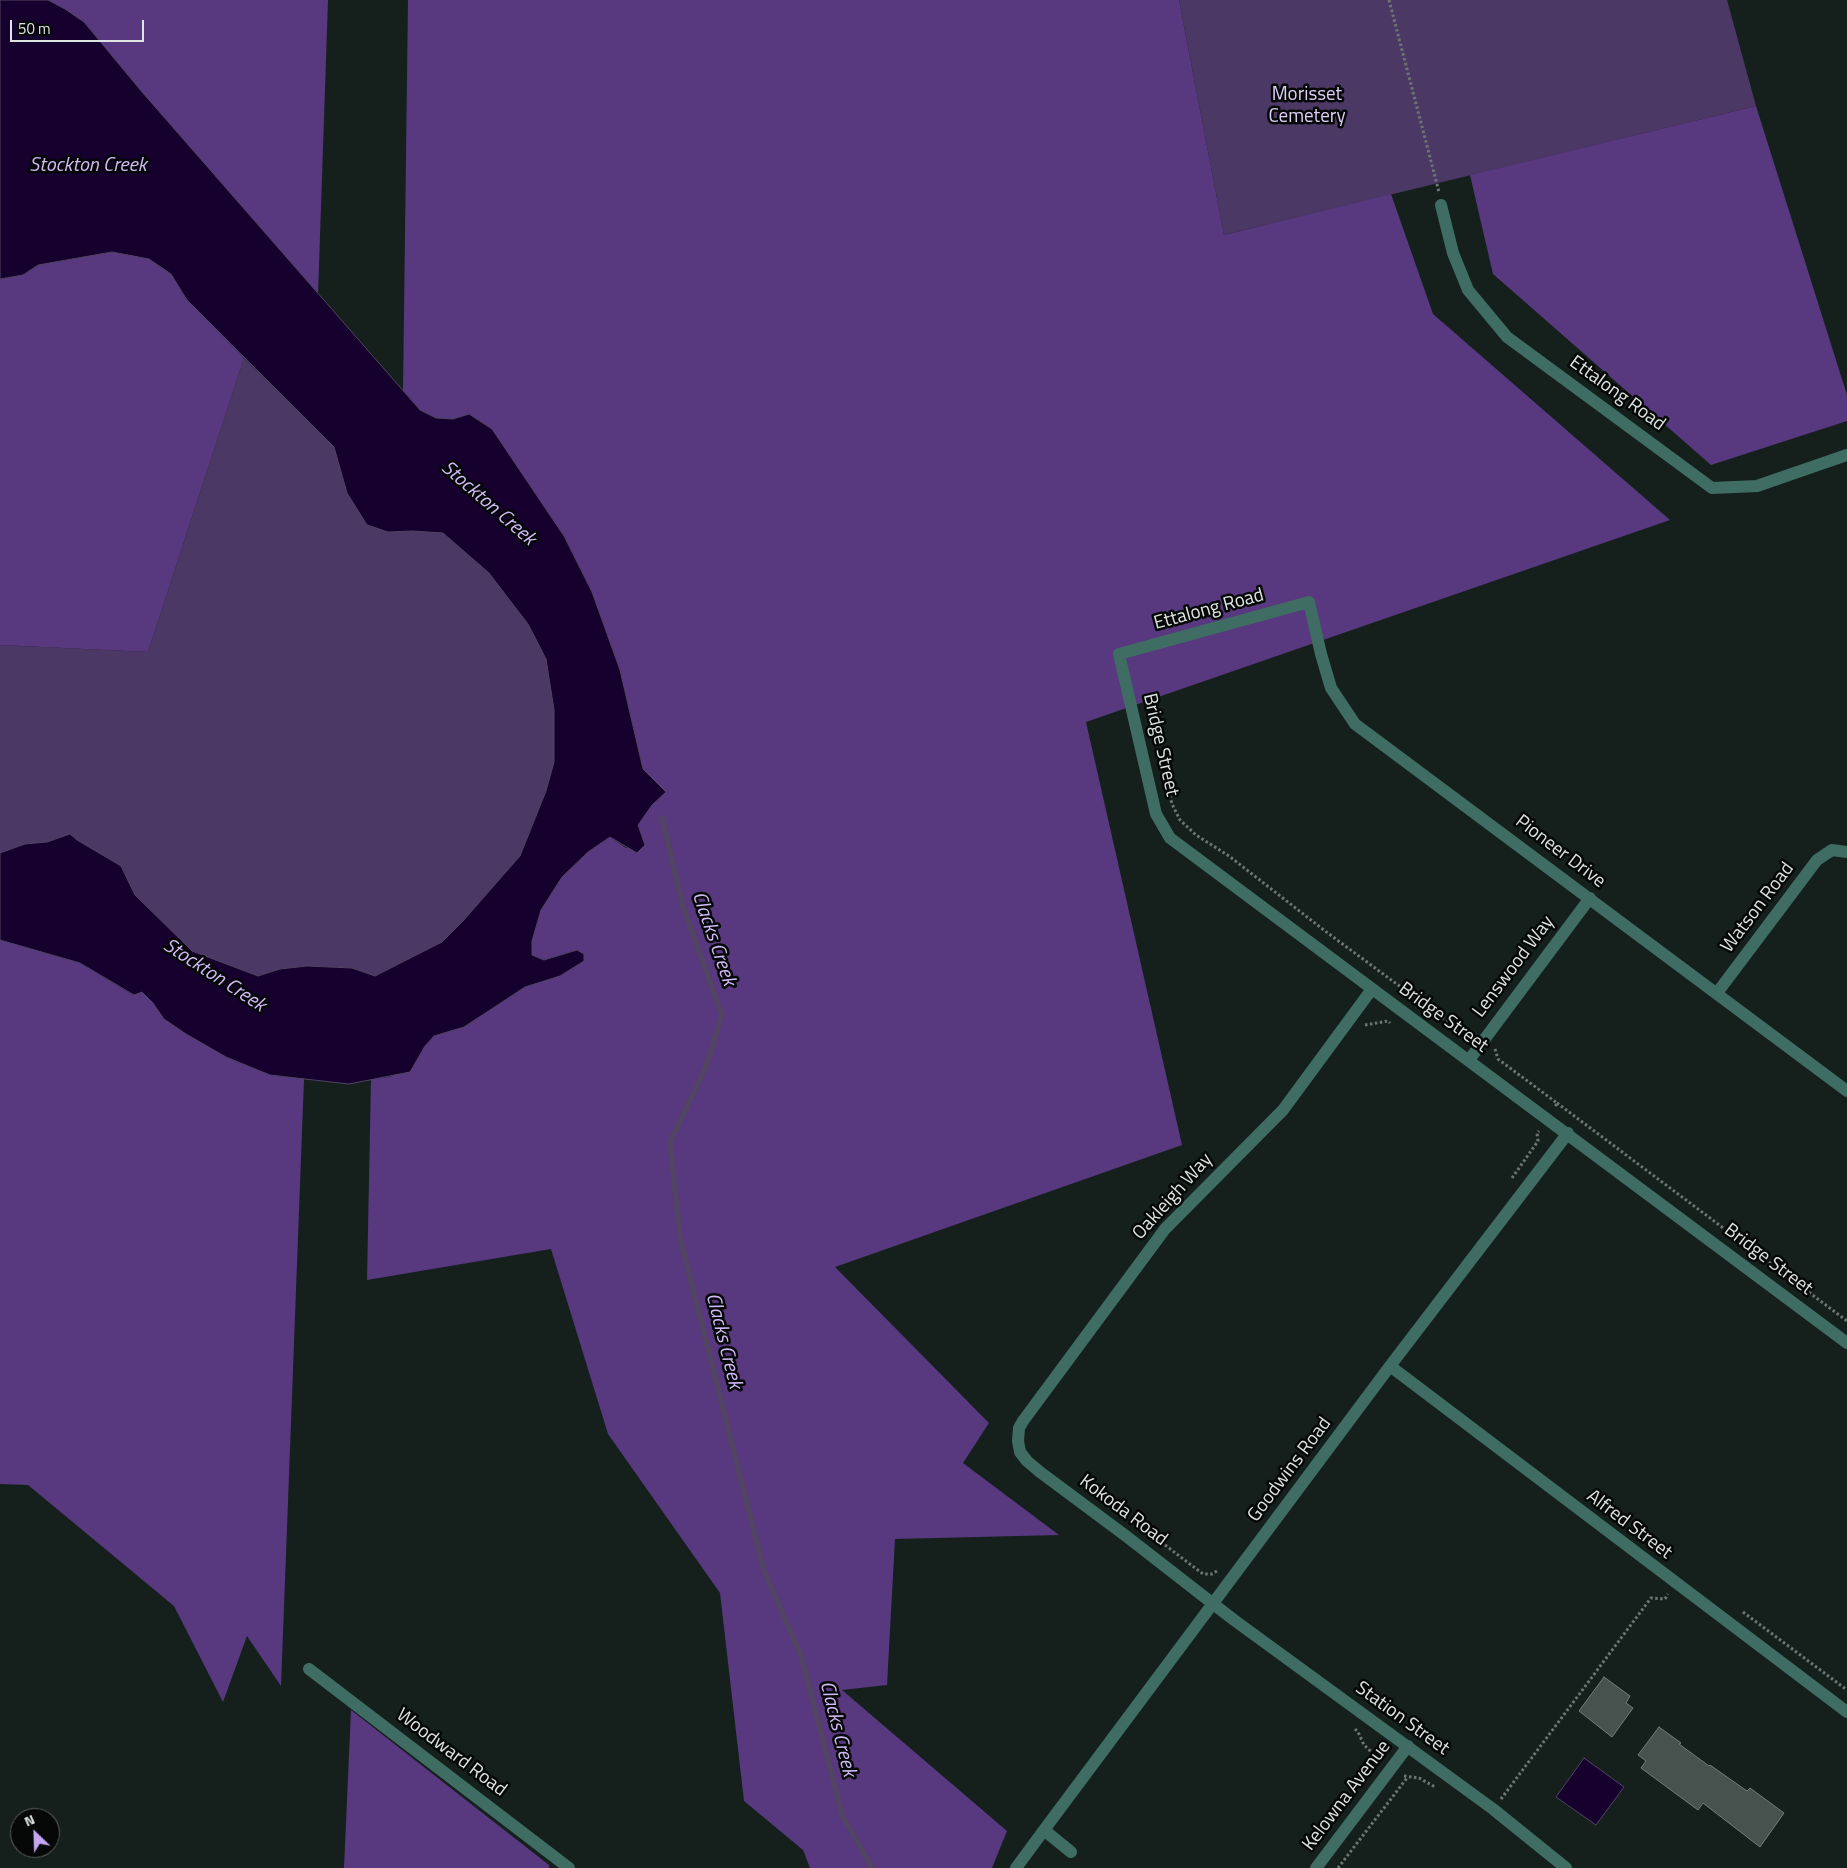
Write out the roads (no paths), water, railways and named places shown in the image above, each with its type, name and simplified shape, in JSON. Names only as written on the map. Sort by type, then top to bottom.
[{"type":"street","name":"Ettalong Road","points":[[1441,205],[1453,253],[1468,290],[1507,337],[1712,488],[1757,486],[1847,455]]},
{"type":"street","name":"Ettalong Road","points":[[1119,654],[1309,602]]},
{"type":"street","name":"Pioneer Drive","points":[[1309,602],[1331,688],[1355,724],[1847,1091]]},
{"type":"street","name":"Bridge Street","points":[[1119,654],[1156,814],[1170,838],[1847,1342]]},
{"type":"street","name":"Watson Road","points":[[1717,993],[1817,860],[1832,850],[1847,852]]},
{"type":"street","name":"Lenswood Way","points":[[1469,1060],[1590,898]]},
{"type":"street","name":"Oakleigh Way","points":[[1018,1441],[1019,1428],[1023,1421],[1165,1229],[1283,1110],[1372,989]]},
{"type":"street","name":"Goodwins Road","points":[[1016,1868],[1390,1366],[1568,1133]]},
{"type":"street","name":"Alfred Street","points":[[1390,1366],[1847,1712]]},
{"type":"street","name":"Kokoda Road","points":[[1018,1441],[1020,1452],[1040,1472],[1214,1604]]},
{"type":"street","name":"Station Street","points":[[1214,1604],[1493,1809],[1566,1868]]},
{"type":"street","name":"Woodward Road","points":[[309,1669],[569,1868]]},
{"type":"street","name":"Kelowna Avenue","points":[[1316,1868],[1408,1746]]},
{"type":"street","points":[[1044,1830],[1071,1852]]},
{"type":"water","name":"Stockton Creek","points":[[0,0],[48,0],[84,22],[142,92],[420,410],[436,418],[453,419],[469,414],[492,429],[564,536],[592,592],[620,670],[643,769],[666,792],[652,805],[638,825],[645,845],[637,853],[610,837],[588,852],[562,877],[541,910],[532,941],[532,955],[544,960],[577,950],[584,954],[584,961],[560,976],[525,987],[464,1027],[434,1036],[425,1046],[410,1072],[349,1084],[270,1075],[226,1057],[186,1034],[164,1019],[153,1003],[142,992],[134,995],[80,963],[0,940],[0,853],[25,844],[47,842],[70,834],[121,866],[135,895],[192,951],[258,976],[280,969],[307,966],[352,968],[375,976],[442,942],[520,856],[546,791],[554,762],[554,710],[546,659],[528,624],[489,573],[443,533],[388,532],[367,525],[347,493],[334,447],[187,300],[171,274],[149,259],[112,252],[38,265],[23,275],[0,279]]},
{"type":"water","points":[[1584,1758],[1624,1787],[1596,1825],[1556,1797]]},
{"type":"waterway","name":"Clacks Creek","points":[[662,818],[684,910],[722,1015],[706,1067],[670,1142],[680,1237],[764,1571],[801,1655],[842,1815],[872,1868]]},
{"type":"park label","name":"Morisset Cemetery","points":[[1307,106]]}]
